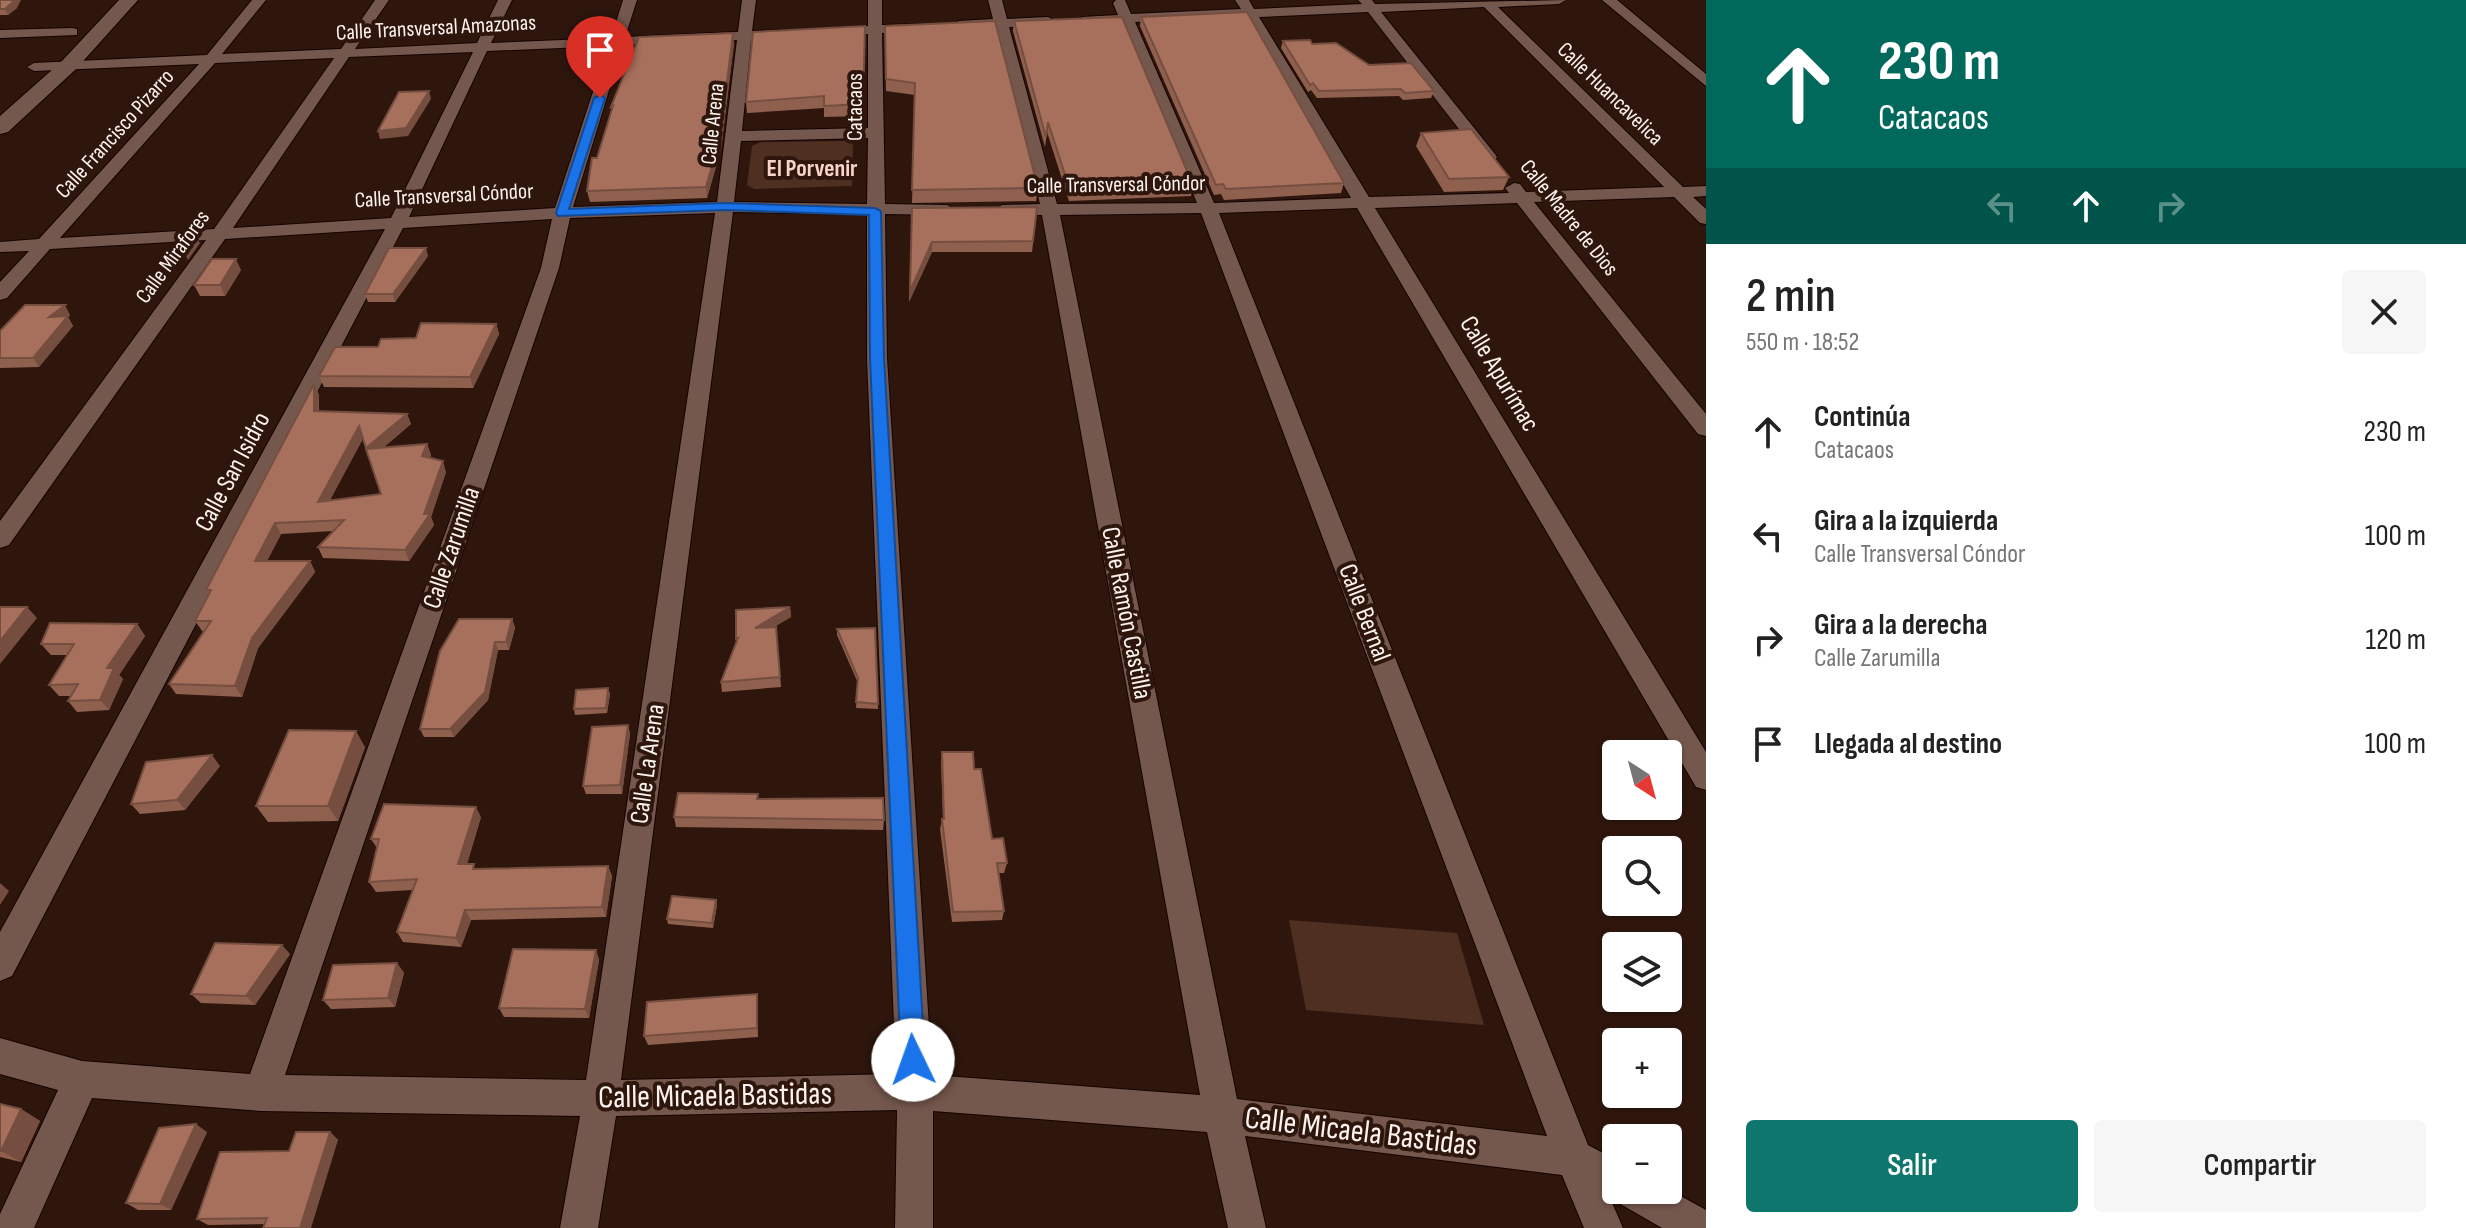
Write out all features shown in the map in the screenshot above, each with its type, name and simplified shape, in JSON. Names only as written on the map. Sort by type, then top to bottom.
[{"type":"street","points":[[0,127],[69,65],[129,0]]},
{"type":"street","name":"Calle Francisco Pizarro","points":[[0,294],[211,59],[259,0]]},
{"type":"street","name":"Calle Mirafores","points":[[0,539],[220,233],[382,0]]},
{"type":"street","name":"Calle San Isidro","points":[[0,965],[397,223],[505,0]]},
{"type":"street","name":"Calle Zarumilla","points":[[261,1093],[550,268],[562,213],[630,0]]},
{"type":"street","name":"Calle Arena","points":[[712,300],[735,136],[749,0]]},
{"type":"street","name":"Catacaos","points":[[875,0],[877,358],[915,1092],[914,1228]]},
{"type":"street","points":[[1079,20],[1122,9],[1559,0]]},
{"type":"street","points":[[1609,0],[1706,82]]},
{"type":"street","name":"Calle Huancavelica","points":[[1485,2],[1706,219]]},
{"type":"street","name":"Calle Madre de Dios","points":[[1368,4],[1706,429]]},
{"type":"street","name":"Calle Apurímac","points":[[1246,6],[1706,778]]},
{"type":"street","name":"Calle Bernal","points":[[1122,9],[1208,208],[1574,1158],[1604,1228]]},
{"type":"street","name":"Calle Transversal Amazonas","points":[[28,71],[69,65],[877,29],[998,12],[1064,21]]},
{"type":"street","name":"Calle Ramón Castilla","points":[[998,12],[1050,209],[1222,1115],[1247,1228]]},
{"type":"street","points":[[0,34],[76,27]]},
{"type":"street","points":[[28,71],[76,27]]},
{"type":"street","points":[[735,136],[878,133]]},
{"type":"street","name":"Calle Transversal Cóndor","points":[[0,247],[562,213],[725,207],[875,211],[1208,208],[1706,191]]},
{"type":"street","name":"Calle La Arena","points":[[579,1228],[601,1098],[712,300]]},
{"type":"street","name":"Calle Micaela Bastidas","points":[[0,1056],[82,1079],[261,1093],[601,1098],[915,1092],[1222,1115],[1574,1158],[1602,1173]]},
{"type":"street","points":[[14,1228],[82,1079]]},
{"type":"street","points":[[1657,1204],[1700,1228]]},
{"type":"shaded area","points":[[845,141],[853,144],[852,186],[754,189],[747,185],[752,146],[761,142]]},
{"type":"shaded area","points":[[1289,920],[1457,933],[1484,1025],[1306,1010]]},
{"type":"building","points":[[0,0],[15,0],[5,9],[0,9]]},
{"type":"building","points":[[1247,12],[1344,183],[1226,189],[1223,184],[1216,185],[1141,17]]},
{"type":"building","points":[[1122,17],[1193,185],[1070,190],[1048,122],[1046,137],[1014,21]]},
{"type":"building","points":[[995,21],[1038,188],[912,190],[915,83],[886,79],[885,26]]},
{"type":"building","points":[[865,26],[863,104],[824,106],[824,96],[746,102],[753,32]]},
{"type":"building","points":[[733,33],[720,138],[706,187],[587,191],[592,158],[597,158],[611,107],[639,37]]},
{"type":"building","points":[[1310,40],[1312,44],[1336,43],[1369,65],[1411,63],[1434,91],[1319,91],[1313,83],[1310,85],[1283,41]]},
{"type":"building","points":[[429,91],[406,128],[378,131],[399,92]]},
{"type":"building","points":[[1471,129],[1509,177],[1449,179],[1421,133]]},
{"type":"building","points":[[1037,207],[1033,241],[932,242],[910,291],[912,208]]},
{"type":"building","points":[[197,238],[185,254],[178,248],[186,239]]},
{"type":"building","points":[[389,248],[426,248],[393,294],[365,294]]},
{"type":"building","points":[[212,259],[236,259],[220,285],[194,285]]},
{"type":"building","points":[[25,305],[65,305],[49,317],[68,316],[33,358],[0,358],[0,331]]},
{"type":"building","points":[[421,323],[496,324],[470,377],[319,376],[335,347],[378,347],[381,339],[416,338]]},
{"type":"building","points":[[314,384],[314,411],[407,414],[366,448],[359,426],[318,502],[381,494],[366,449],[427,444],[422,456],[443,461],[424,514],[430,514],[405,550],[318,547],[344,520],[275,523],[255,561],[310,561],[252,638],[235,686],[169,684],[211,621],[195,621],[211,590],[206,590]]},
{"type":"building","points":[[0,607],[27,607],[0,641]]},
{"type":"building","points":[[790,607],[755,628],[776,627],[780,677],[721,682],[738,638],[736,610]]},
{"type":"building","points":[[459,619],[512,619],[506,642],[495,642],[485,692],[450,729],[420,729],[440,651]]},
{"type":"building","points":[[50,623],[137,624],[107,668],[114,668],[100,700],[68,701],[78,684],[49,685],[74,644],[41,644]]},
{"type":"building","points":[[875,628],[878,704],[856,702],[858,678],[837,629]]},
{"type":"building","points":[[608,688],[606,708],[574,709],[576,690]]},
{"type":"building","points":[[628,725],[620,785],[583,786],[592,727]]},
{"type":"building","points":[[289,730],[356,731],[328,806],[256,806]]},
{"type":"building","points":[[942,752],[973,752],[974,769],[981,769],[992,839],[1003,838],[1007,863],[997,863],[1004,911],[953,912],[942,819]]},
{"type":"building","points":[[212,755],[177,800],[131,804],[146,762]]},
{"type":"building","points":[[678,793],[758,794],[757,799],[883,798],[884,820],[674,817]]},
{"type":"building","points":[[384,804],[476,807],[458,864],[474,864],[473,869],[608,866],[602,907],[465,910],[456,938],[397,932],[417,879],[369,882],[379,839],[371,839]]},
{"type":"building","points":[[672,896],[716,900],[712,923],[667,919]]},
{"type":"building","points":[[215,943],[282,945],[246,996],[191,994]]},
{"type":"building","points":[[513,949],[596,950],[585,1009],[499,1008]]},
{"type":"building","points":[[397,963],[388,998],[323,1000],[333,965]]},
{"type":"building","points":[[757,994],[757,1028],[644,1036],[647,1002]]},
{"type":"building","points":[[0,1104],[21,1109],[1,1151],[0,1151]]},
{"type":"building","points":[[196,1124],[160,1204],[126,1203],[159,1128]]},
{"type":"building","points":[[296,1132],[330,1132],[300,1228],[263,1228],[267,1218],[197,1219],[220,1152],[289,1151]]},
{"type":"district","name":"El Porvenir","points":[[812,168]]},
{"type":"route","points":[[600,98],[562,213],[725,207],[875,211],[877,358],[913,1060]]}]
